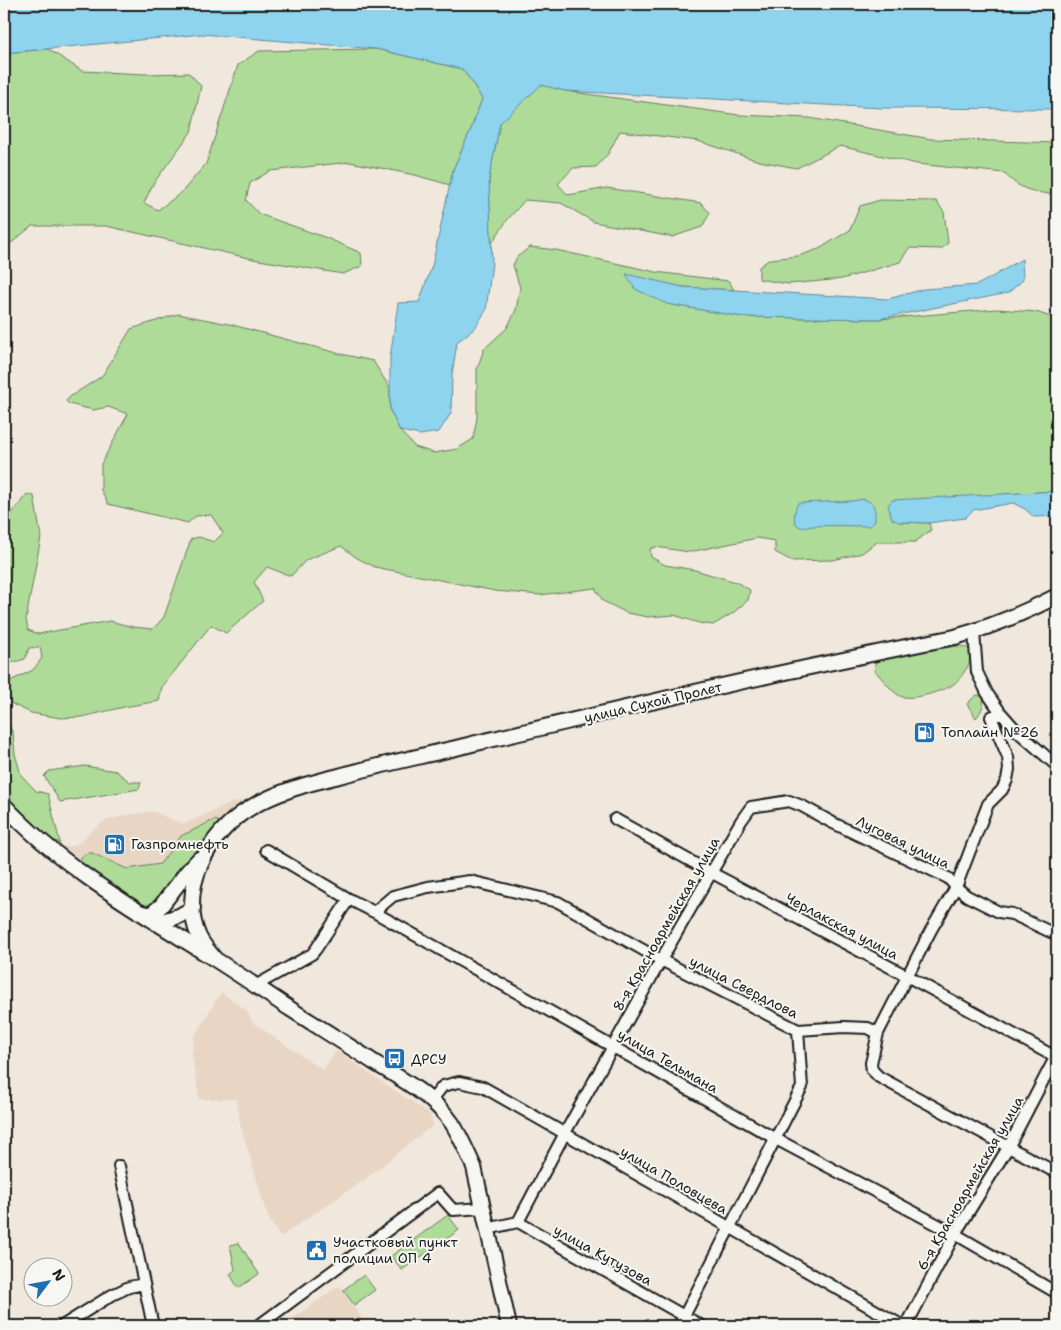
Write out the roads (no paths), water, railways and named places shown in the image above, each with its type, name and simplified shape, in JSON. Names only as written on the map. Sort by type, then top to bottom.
[{"type":"main road","name":"улица Сухой Пролет","points":[[136,910],[146,914],[156,911],[187,872],[234,820],[248,809],[291,789],[711,688],[956,637],[1024,613],[1057,596]]},
{"type":"main road","points":[[4,804],[26,827],[91,880],[383,1068],[431,1101],[451,1122],[465,1146],[474,1167],[509,1326]]},
{"type":"main road","points":[[208,849],[198,870],[192,908],[194,923],[199,936],[205,948],[214,959]]},
{"type":"main road","points":[[156,923],[179,916],[192,908]]},
{"type":"street","points":[[974,632],[977,672],[987,693],[1016,730],[1057,766]]},
{"type":"street","points":[[1001,713],[991,717],[1008,757],[1009,769],[1007,780],[1002,790],[988,804],[956,887],[907,976],[878,1034],[871,1062],[872,1070],[879,1077],[1057,1173]]},
{"type":"street","name":"Луговая улица","points":[[789,801],[948,878],[968,896],[999,912],[1012,914],[1057,935]]},
{"type":"street","name":"8-я Красноармейская улица","points":[[518,1222],[565,1132],[741,821],[751,807],[789,801]]},
{"type":"street","name":"Черлакская улица","points":[[615,818],[712,873],[1057,1056]]},
{"type":"street","name":"улица Тельмана","points":[[266,850],[349,899],[776,1139],[955,1234],[1057,1293]]},
{"type":"street","name":"улица Свердлова","points":[[374,912],[393,896],[428,887],[470,881],[558,902],[661,960],[798,1030],[844,1027],[868,1028],[878,1034]]},
{"type":"street","points":[[255,986],[312,954],[349,899]]},
{"type":"street","points":[[679,1326],[802,1087],[798,1030]]},
{"type":"street","name":"6-я Красноармейская улица","points":[[905,1326],[955,1234],[1009,1146],[1057,1056]]},
{"type":"street","name":"улица Половцева","points":[[431,1101],[443,1086],[459,1082],[483,1087],[905,1326]]},
{"type":"street","points":[[118,1166],[153,1326]]},
{"type":"street","points":[[258,1326],[438,1193],[453,1210],[482,1208]]},
{"type":"street","points":[[487,1229],[518,1222]]},
{"type":"street","name":"улица Кутузова","points":[[518,1222],[702,1326]]},
{"type":"street","points":[[62,1326],[112,1295],[129,1287],[144,1284]]},
{"type":"water","points":[[4,4],[1057,4],[1057,109],[881,108],[565,91],[541,85],[500,123],[489,179],[492,263],[486,310],[475,328],[457,342],[452,375],[451,413],[439,432],[420,435],[400,431],[390,410],[390,358],[398,303],[419,302],[432,266],[453,170],[482,99],[462,69],[376,49],[202,34],[4,53]]},
{"type":"water","points":[[1022,259],[1023,280],[1008,293],[878,319],[743,317],[667,304],[635,289],[626,274],[683,287],[888,299],[924,289],[977,285]]},
{"type":"water","points":[[1057,491],[1057,516],[1034,517],[1025,509],[1013,503],[973,510],[965,518],[929,523],[899,522],[892,519],[888,506],[892,500]]},
{"type":"water","points":[[864,499],[873,505],[875,510],[875,521],[869,526],[803,527],[795,523],[794,514],[798,503]]},
{"type":"place","name":"Топлайн №26","points":[[925,732]]},
{"type":"place","name":"Газпромнефть","points":[[115,844]]},
{"type":"place","name":"ДРСУ","points":[[395,1059]]},
{"type":"place","name":"Участковый пункт полиции ОП 4","points":[[317,1250]]}]
